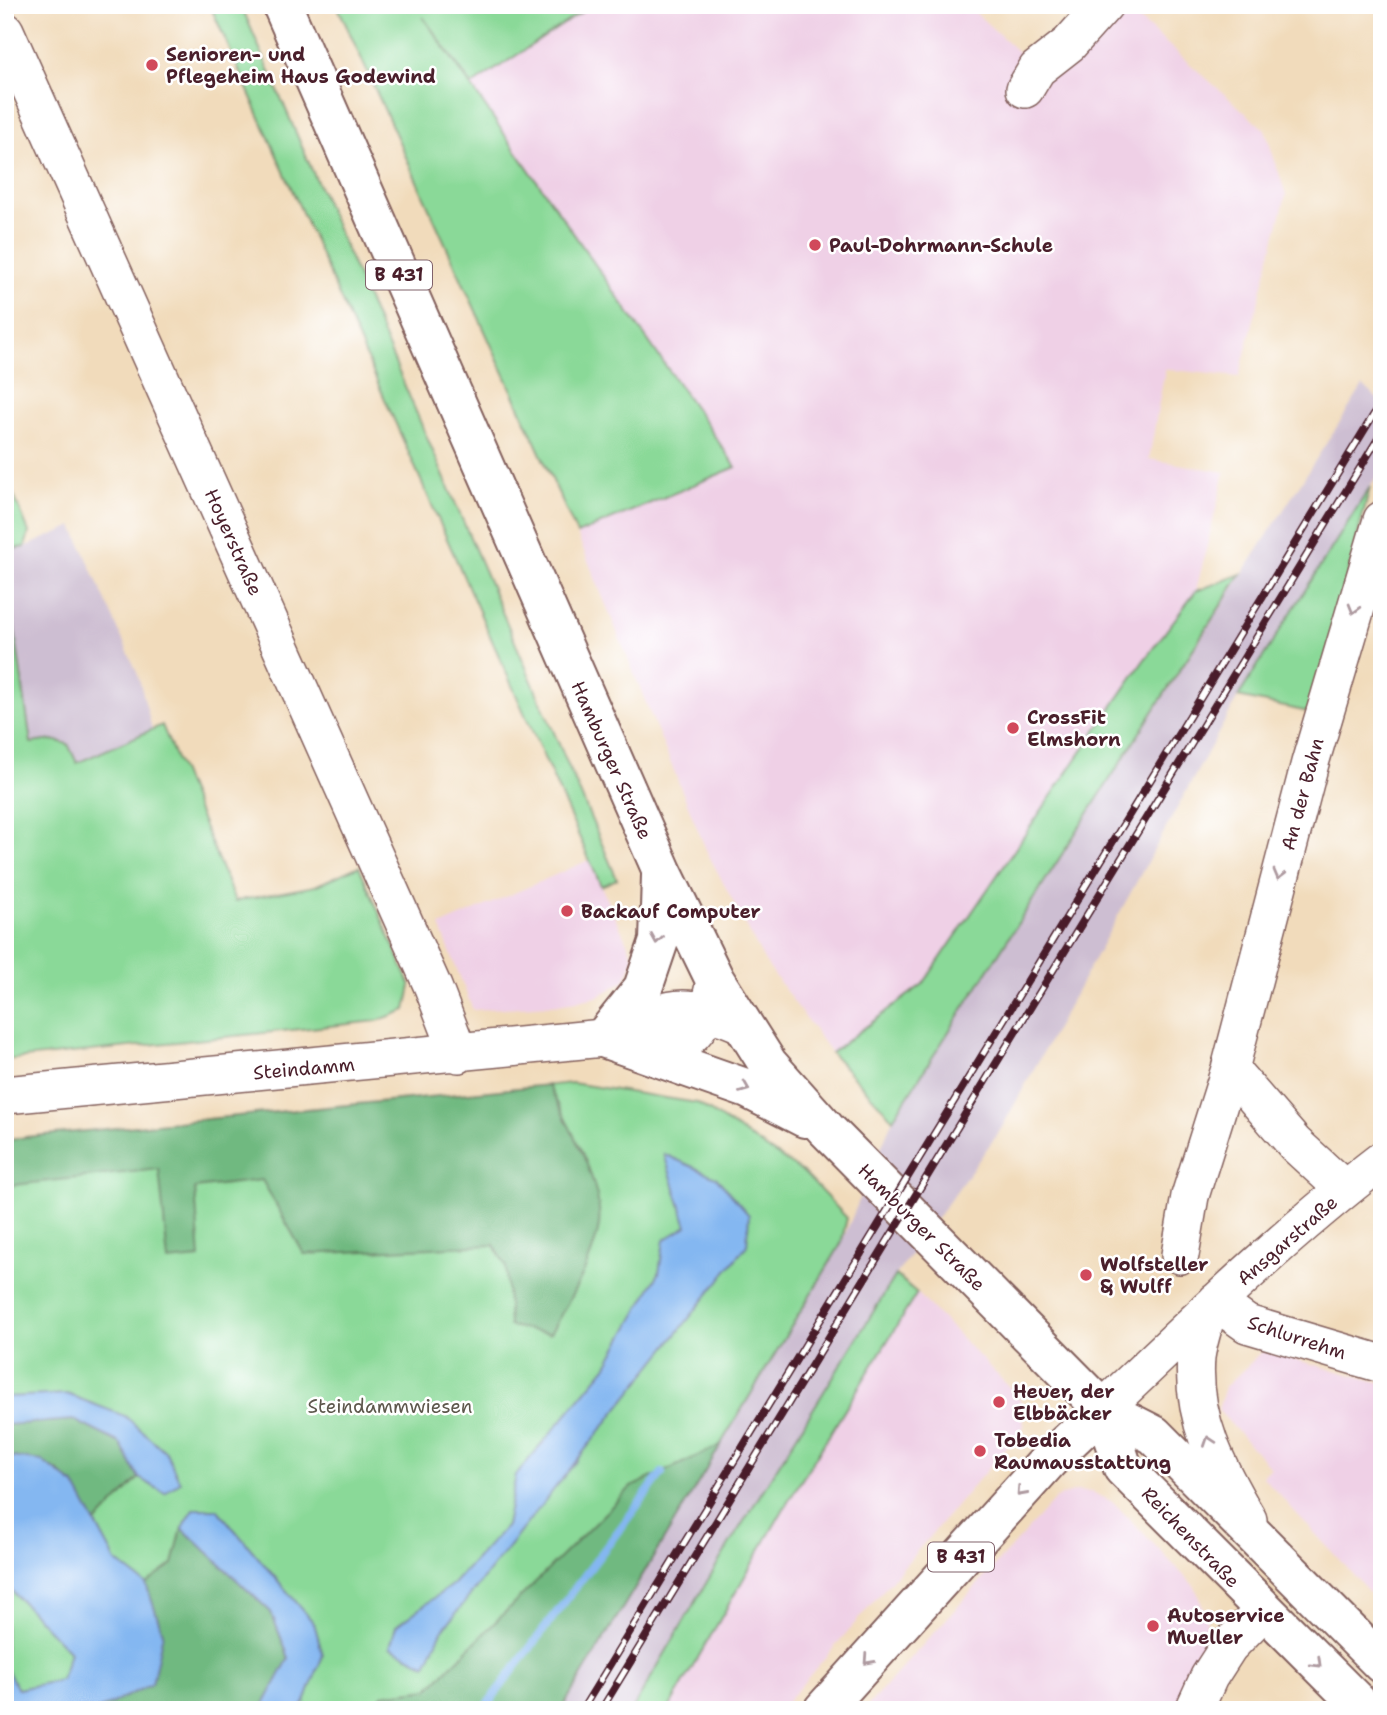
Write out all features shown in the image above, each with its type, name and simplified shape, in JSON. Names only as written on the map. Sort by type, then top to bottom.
[{"type":"main road","name":"Hamburger Straße","points":[[282,5],[721,1004],[768,1064],[826,1129],[1103,1409]]},
{"type":"main road","points":[[662,871],[659,941],[643,988],[603,1038],[748,1088],[826,1129]]},
{"type":"main road","name":"B 431","points":[[824,1710],[1049,1461],[1103,1409],[1154,1435],[1382,1664]]},
{"type":"main road","name":"Reichenstraße","points":[[1103,1409],[1124,1468],[1263,1611],[1365,1710]]},
{"type":"street","points":[[1025,89],[1037,69],[1069,44],[1104,5]]},
{"type":"street","name":"Hoyerstraße","points":[[5,31],[433,987],[459,1054]]},
{"type":"street","name":"An der Bahn","points":[[1180,1255],[1190,1196],[1230,1069],[1313,750],[1382,520]]},
{"type":"street","name":"Steindamm","points":[[5,1095],[459,1054],[603,1038],[650,1052],[680,1044],[721,1004]]},
{"type":"street","points":[[1230,1069],[1295,1144],[1344,1189]]},
{"type":"street","name":"Ansgarstraße","points":[[1103,1409],[1212,1306],[1344,1189],[1382,1160]]},
{"type":"street","points":[[1212,1306],[1196,1356],[1197,1406],[1217,1468],[1262,1545]]},
{"type":"street","name":"Schlurrehm","points":[[1212,1306],[1247,1324],[1382,1364]]},
{"type":"street","points":[[1194,1710],[1209,1677],[1229,1646],[1263,1611]]},
{"type":"shaded area","points":[[416,5],[967,5],[1037,69],[1104,5],[1123,5],[1265,130],[1286,195],[1239,377],[1165,369],[1149,459],[1225,472],[1196,591],[1142,663],[923,984],[831,1053],[765,962],[707,852],[577,534],[736,467]]},
{"type":"shaded area","points":[[1363,386],[1382,403],[1382,469],[1370,487],[1313,713],[1238,697],[1001,1129],[896,1275],[715,1568],[632,1710],[561,1710],[841,1244],[893,1119]]},
{"type":"shaded area","points":[[73,526],[138,675],[152,729],[77,764],[53,740],[31,744],[5,563],[5,550],[25,547]]},
{"type":"shaded area","points":[[589,860],[634,958],[624,981],[597,997],[564,1004],[473,1010],[440,926]]},
{"type":"shaded area","points":[[917,1293],[1018,1396],[1023,1406],[1024,1427],[780,1710],[668,1710],[783,1510]]},
{"type":"shaded area","points":[[1263,1351],[1382,1383],[1382,1606],[1262,1476],[1271,1468],[1218,1410],[1225,1387]]},
{"type":"shaded area","points":[[1076,1491],[1092,1492],[1113,1502],[1195,1587],[1207,1617],[1200,1661],[1186,1710],[864,1710],[1056,1498]]},
{"type":"green space","points":[[210,5],[241,5],[617,879],[601,886]]},
{"type":"green space","points":[[337,5],[592,5],[472,85],[423,17],[736,467],[577,534]]},
{"type":"green space","points":[[5,474],[29,532],[25,547],[5,550]]},
{"type":"green space","points":[[1370,487],[1313,713],[1238,697]]},
{"type":"green space","points":[[5,563],[31,743],[53,740],[68,744],[77,763],[162,725],[235,901],[315,886],[359,866],[411,986],[406,1010],[377,1021],[5,1060]]},
{"type":"green space","points":[[1241,574],[893,1119],[831,1053],[923,984],[1142,663],[1196,591]]},
{"type":"green space","name":"Steindammwiesen","points":[[572,1083],[697,1103],[803,1172],[847,1218],[841,1244],[561,1710],[5,1710],[5,1141]]},
{"type":"green space","points":[[548,1085],[592,1177],[600,1215],[590,1258],[550,1334],[509,1326],[506,1266],[494,1245],[304,1254],[262,1180],[195,1188],[200,1258],[168,1261],[159,1169],[5,1186],[5,1141],[25,1137]]},
{"type":"green space","points":[[896,1275],[917,1293],[783,1510],[668,1710],[632,1710],[715,1568]]},
{"type":"green space","points":[[74,1420],[120,1443],[139,1478],[95,1524],[78,1494],[62,1474],[39,1463],[5,1456],[5,1425]]},
{"type":"green space","points":[[721,1445],[561,1710],[372,1710],[382,1695],[428,1689],[631,1487]]},
{"type":"green space","points":[[182,1528],[271,1612],[289,1659],[261,1710],[98,1710],[106,1705],[163,1633],[146,1584],[173,1564]]},
{"type":"water","points":[[664,1154],[716,1177],[749,1215],[747,1245],[442,1631],[426,1665],[390,1647],[396,1626],[453,1584],[506,1526],[516,1475],[606,1367],[659,1273],[664,1240],[687,1226]]},
{"type":"water","points":[[67,1394],[125,1416],[166,1452],[180,1482],[165,1493],[139,1478],[120,1443],[74,1420],[5,1425],[5,1397]]},
{"type":"water","points":[[5,1456],[42,1461],[75,1485],[116,1561],[146,1584],[163,1633],[152,1684],[98,1710],[5,1710],[5,1667],[18,1689],[61,1680],[70,1652],[5,1584]]},
{"type":"water","points":[[194,1509],[217,1509],[314,1623],[323,1655],[304,1704],[299,1710],[261,1710],[289,1658],[271,1612],[182,1528]]},
{"type":"waterway","points":[[483,1710],[662,1473]]},
{"type":"railway","points":[[582,1710],[1382,401]]},
{"type":"railway","points":[[601,1710],[1382,432]]},
{"type":"place","name":"Senioren- und Pflegeheim Haus Godewind","points":[[152,65]]},
{"type":"place","name":"Paul-Dohrmann-Schule","points":[[815,245]]},
{"type":"place","name":"CrossFit Elmshorn","points":[[1013,728]]},
{"type":"place","name":"Backauf Computer","points":[[567,911]]},
{"type":"place","name":"Wolfsteller & Wulff","points":[[1086,1275]]},
{"type":"place","name":"Heuer, der Elbbäcker","points":[[999,1402]]},
{"type":"place","name":"Tobedia Raumausstattung","points":[[980,1451]]},
{"type":"place","name":"Autoservice Mueller","points":[[1153,1626]]}]
